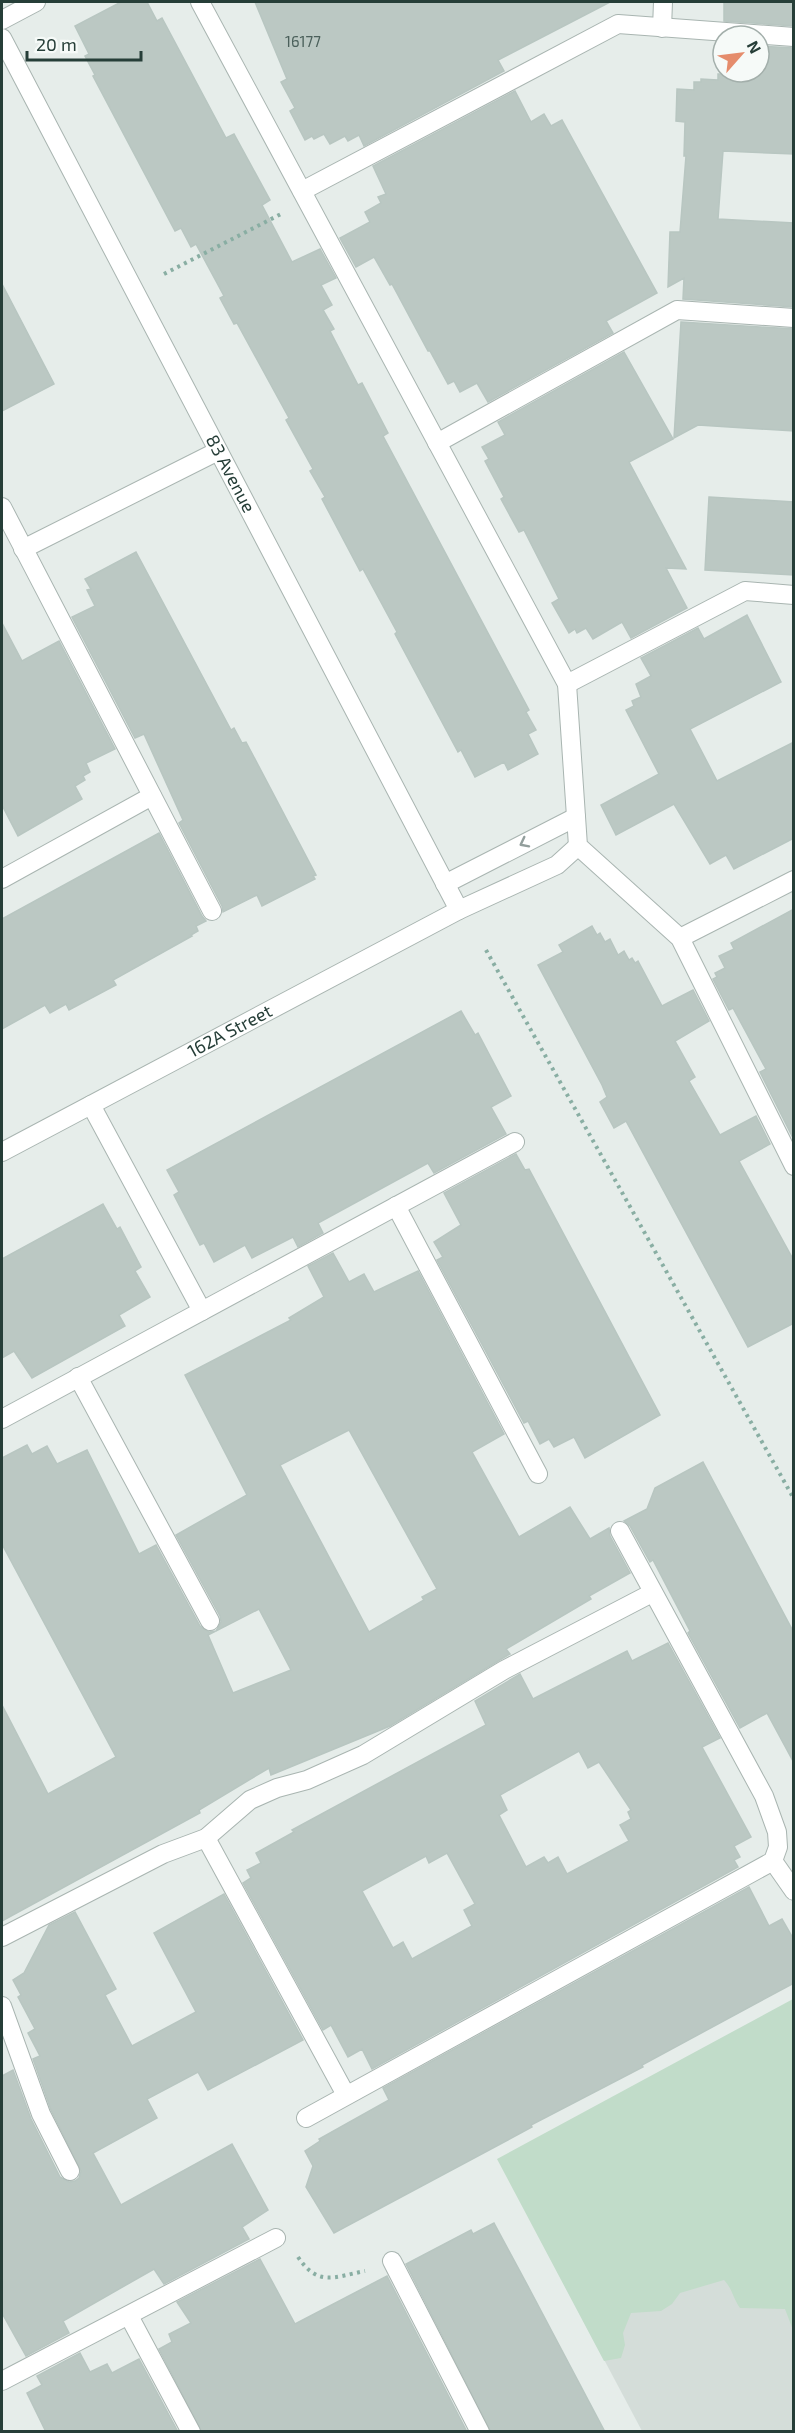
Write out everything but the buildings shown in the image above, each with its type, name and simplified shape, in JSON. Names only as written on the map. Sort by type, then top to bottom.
[{"type":"street","points":[[2,20],[36,2]]},
{"type":"street","points":[[200,2],[567,684],[578,846],[680,938],[794,1166]]},
{"type":"street","points":[[662,28],[663,2]]},
{"type":"street","points":[[305,196],[618,24],[794,37]]},
{"type":"street","name":"83 Avenue","points":[[4,49],[459,910]]},
{"type":"street","points":[[437,443],[677,310],[794,318]]},
{"type":"street","points":[[23,549],[218,451]]},
{"type":"street","points":[[2,507],[212,911]]},
{"type":"street","points":[[567,684],[745,591],[794,595]]},
{"type":"street","points":[[2,879],[152,796]]},
{"type":"street","points":[[445,884],[576,817]]},
{"type":"street","name":"162A Street","points":[[2,1152],[459,910],[518,885],[557,865],[578,846]]},
{"type":"street","points":[[680,938],[794,879]]},
{"type":"street","points":[[91,1104],[202,1311]]},
{"type":"street","points":[[2,1419],[515,1142]]},
{"type":"street","points":[[396,1206],[538,1474]]},
{"type":"street","points":[[78,1377],[210,1622]]},
{"type":"street","points":[[306,2118],[773,1861],[778,1847],[772,1814],[620,1531]]},
{"type":"street","points":[[2,1937],[163,1854],[206,1838],[250,1800],[278,1788],[307,1780],[363,1755],[504,1670],[652,1593]]},
{"type":"street","points":[[206,1838],[346,2096]]},
{"type":"street","points":[[773,1861],[794,1891]]},
{"type":"street","points":[[2,2006],[42,2114],[70,2171]]},
{"type":"street","points":[[2,2381],[276,2238]]},
{"type":"street","points":[[392,2261],[480,2432]]},
{"type":"street","points":[[129,2316],[191,2432]]},
{"type":"path","points":[[164,274],[305,196]]},
{"type":"path","points":[[486,950],[794,1500]]},
{"type":"path","points":[[276,2238],[284,2233],[303,2264],[313,2275],[325,2278],[369,2270],[392,2261]]},
{"type":"shaded area","points":[[793,2225],[793,2431],[642,2431],[541,2241]]},
{"type":"green space","points":[[793,1999],[793,2330],[785,2309],[740,2308],[724,2280],[680,2293],[672,2304],[661,2311],[631,2313],[623,2333],[625,2345],[621,2358],[604,2361],[497,2159]]}]
